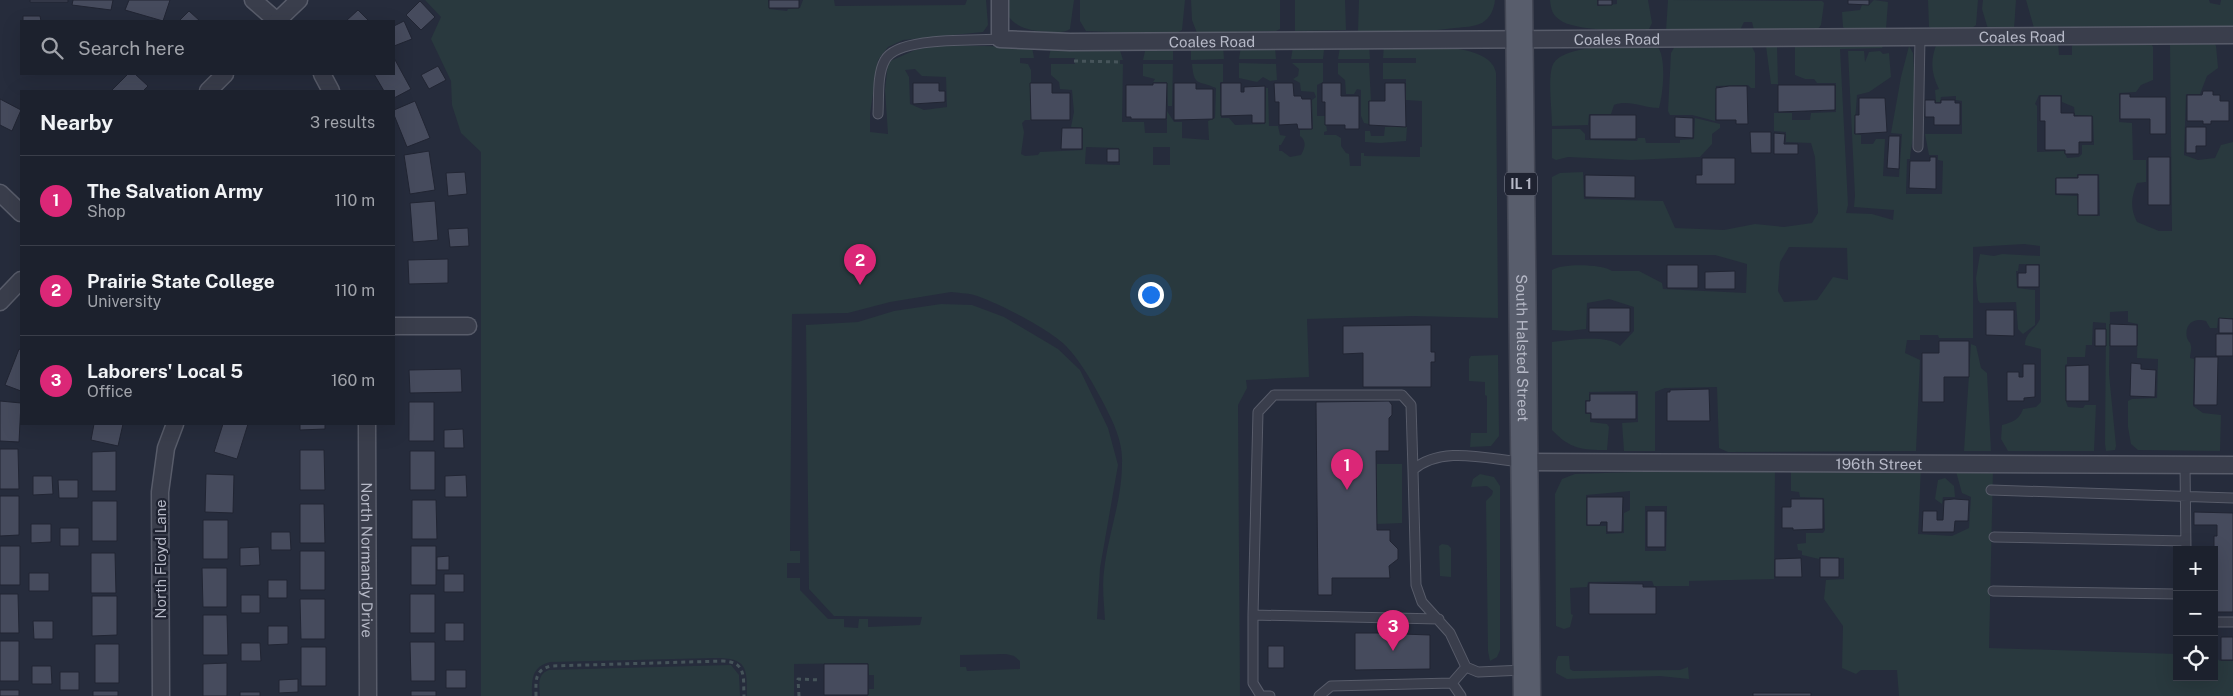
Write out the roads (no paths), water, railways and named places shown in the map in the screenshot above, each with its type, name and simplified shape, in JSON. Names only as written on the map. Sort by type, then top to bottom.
[{"type":"main road","name":"South Halsted Street","points":[[1519,0],[1527,696]]},
{"type":"street","points":[[253,0],[276,20]]},
{"type":"street","points":[[278,20],[299,0]]},
{"type":"street","points":[[1000,0],[1000,39]]},
{"type":"street","name":"Coales Road","points":[[1000,39],[1070,42],[2233,35]]},
{"type":"street","points":[[209,90],[224,75]]},
{"type":"street","points":[[323,75],[330,90]]},
{"type":"street","points":[[0,193],[20,212]]},
{"type":"street","points":[[0,302],[20,281]]},
{"type":"street","points":[[395,326],[468,326]]},
{"type":"street","name":"North Floyd Lane","points":[[161,696],[160,492],[166,448],[175,425]]},
{"type":"street","name":"North Normandy Drive","points":[[367,425],[368,696]]},
{"type":"street","name":"196th Street","points":[[1524,462],[2233,465]]},
{"type":"lane","points":[[1918,147],[1920,37]]},
{"type":"lane","points":[[878,114],[881,71],[884,60],[890,53],[905,46],[920,44],[1000,39]]},
{"type":"lane","points":[[1270,696],[1261,696],[1252,683],[1258,412],[1274,395],[1402,395],[1411,405],[1416,585],[1422,602],[1450,633],[1466,667],[1478,672],[1526,670]]},
{"type":"lane","points":[[1413,470],[1428,460],[1453,455],[1524,462]]},
{"type":"lane","points":[[1994,537],[2186,545],[2185,464]]},
{"type":"lane","points":[[1991,490],[2233,498]]},
{"type":"lane","points":[[1993,591],[2173,594]]},
{"type":"lane","points":[[1253,615],[1439,619]]},
{"type":"lane","points":[[2218,622],[2233,622]]},
{"type":"lane","points":[[1319,696],[1331,686],[1452,683],[1466,667]]},
{"type":"lane","points":[[1452,683],[1461,696]]},
{"type":"place","name":"Prairie State College","points":[[860,285]]},
{"type":"place","name":"The Salvation Army","points":[[1347,490]]},
{"type":"place","name":"Laborers' Local 5","points":[[1393,651]]}]
